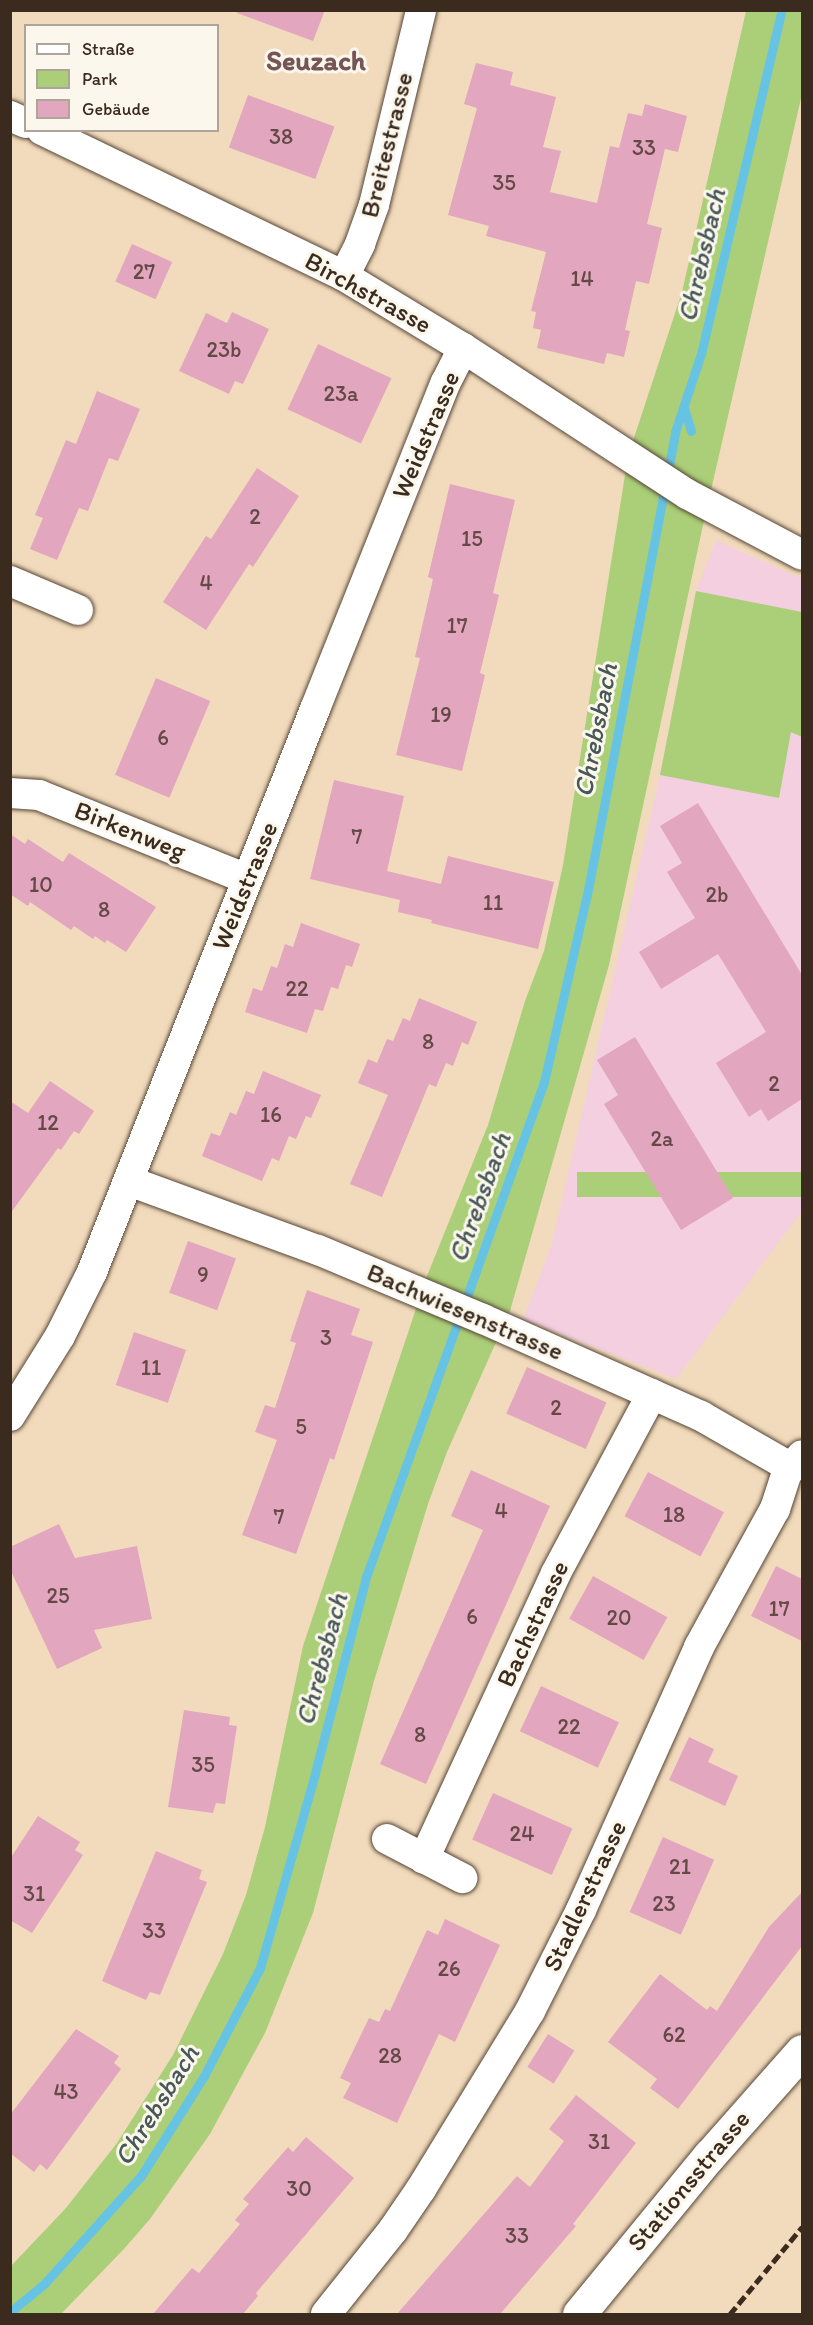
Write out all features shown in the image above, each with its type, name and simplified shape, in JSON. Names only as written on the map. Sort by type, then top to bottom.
[{"type":"main road","name":"Stationsstrasse","points":[[579,2314],[709,2156],[802,2051]]},
{"type":"street","name":"Breitestrasse","points":[[344,276],[360,244],[374,205],[421,10]]},
{"type":"street","points":[[10,116],[24,122]]},
{"type":"street","name":"Birchstrasse","points":[[46,132],[344,276],[463,348],[687,494],[802,555]]},
{"type":"street","name":"Weidstrasse","points":[[10,1416],[72,1315],[129,1181],[446,382],[463,348]]},
{"type":"street","points":[[10,581],[78,610]]},
{"type":"street","name":"Birkenweg","points":[[10,794],[39,795],[247,879]]},
{"type":"street","name":"Bachwiesenstrasse","points":[[129,1181],[318,1250],[443,1302],[652,1394],[796,1461]]},
{"type":"street","name":"Bachstrasse","points":[[424,1859],[556,1573],[652,1394]]},
{"type":"street","name":"Stadlerstrasse","points":[[326,2314],[393,2230],[421,2189],[530,2011],[581,1910],[699,1647],[775,1509],[796,1461]]},
{"type":"street","points":[[387,1839],[462,1878]]},
{"type":"shaded area","points":[[716,540],[802,579],[802,1211],[676,1379],[523,1319],[551,1247],[660,775],[696,591]]},
{"type":"green space","points":[[746,11],[802,11],[802,94],[703,525],[609,965],[510,1311],[447,1452],[428,1504],[374,1681],[313,1913],[265,2033],[210,2134],[150,2219],[123,2250],[61,2314],[11,2314],[10,2267],[66,2208],[117,2143],[173,2055],[223,1954],[246,1895],[265,1827],[303,1646],[427,1276],[488,1125],[525,1001],[544,951],[563,865],[628,456],[682,292]]},
{"type":"green space","points":[[696,591],[802,612],[802,737],[791,732],[779,798],[660,775]]},
{"type":"green space","points":[[577,1172],[802,1172],[802,1197],[577,1197]]},
{"type":"building","points":[[238,10],[325,10],[313,41],[237,13]]},
{"type":"building","points":[[476,63],[513,72],[510,85],[556,97],[543,147],[561,151],[550,192],[597,203],[610,146],[619,148],[628,113],[642,116],[645,104],[687,116],[678,152],[665,149],[647,224],[662,228],[649,284],[636,281],[625,330],[630,331],[624,357],[607,353],[604,364],[537,348],[541,330],[533,328],[536,312],[531,311],[546,252],[486,236],[489,226],[448,215],[477,108],[464,104]]},
{"type":"building","points":[[248,95],[334,126],[315,179],[229,148]]},
{"type":"building","points":[[132,244],[172,262],[156,299],[115,281]]},
{"type":"building","points":[[232,312],[269,329],[243,384],[235,381],[229,394],[179,371],[206,313],[227,323]]},
{"type":"building","points":[[318,344],[391,378],[361,443],[288,409]]},
{"type":"building","points":[[97,391],[140,409],[118,461],[109,458],[88,511],[79,508],[57,560],[30,549],[43,518],[35,515],[66,440],[76,444]]},
{"type":"building","points":[[257,468],[299,496],[253,567],[249,564],[206,630],[163,602],[206,536],[211,539]]},
{"type":"building","points":[[450,484],[515,500],[493,593],[499,595],[480,673],[485,675],[462,771],[396,755],[420,658],[415,657],[433,579],[428,577]]},
{"type":"building","points":[[156,678],[210,701],[169,798],[115,775]]},
{"type":"building","points":[[334,780],[404,796],[387,871],[441,884],[448,856],[554,882],[538,949],[431,923],[432,920],[398,912],[400,900],[310,879]]},
{"type":"building","points":[[698,803],[802,975],[802,1099],[768,1121],[761,1109],[749,1117],[716,1063],[766,1032],[718,954],[661,989],[639,952],[695,918],[667,872],[682,863],[660,826]]},
{"type":"building","points":[[10,834],[25,844],[28,839],[63,862],[69,853],[156,907],[126,952],[107,940],[105,943],[95,936],[93,939],[74,926],[71,930],[30,902],[28,906],[10,894]]},
{"type":"building","points":[[301,923],[360,944],[352,967],[346,965],[338,989],[331,987],[323,1011],[315,1009],[307,1033],[245,1012],[253,988],[262,991],[271,966],[277,968],[285,944],[293,947]]},
{"type":"building","points":[[419,998],[477,1022],[468,1045],[462,1042],[453,1066],[446,1063],[436,1087],[429,1084],[382,1197],[350,1184],[388,1095],[358,1083],[368,1059],[377,1063],[387,1039],[393,1041],[403,1018],[410,1021]]},
{"type":"building","points":[[635,1037],[733,1198],[681,1230],[604,1104],[618,1095],[597,1060]]},
{"type":"building","points":[[263,1071],[321,1095],[311,1118],[306,1116],[296,1139],[289,1136],[279,1161],[272,1158],[262,1181],[202,1156],[211,1133],[220,1136],[230,1112],[236,1115],[246,1091],[254,1094]]},
{"type":"building","points":[[50,1081],[94,1111],[79,1134],[74,1131],[61,1150],[58,1148],[10,1214],[10,1101],[28,1113]]},
{"type":"building","points":[[188,1241],[236,1258],[217,1310],[169,1293]]},
{"type":"building","points":[[307,1290],[360,1309],[351,1335],[373,1342],[334,1460],[330,1458],[296,1554],[242,1535],[277,1440],[255,1432],[265,1405],[275,1408],[296,1343],[290,1341]]},
{"type":"building","points":[[134,1332],[186,1350],[168,1403],[116,1385]]},
{"type":"building","points":[[527,1367],[606,1402],[586,1449],[506,1414]]},
{"type":"building","points":[[471,1470],[550,1506],[426,1784],[380,1764],[483,1530],[451,1516]]},
{"type":"building","points":[[648,1472],[724,1512],[700,1557],[625,1516]]},
{"type":"building","points":[[59,1524],[75,1558],[137,1546],[152,1619],[94,1630],[102,1648],[57,1669],[10,1569],[10,1547]]},
{"type":"building","points":[[776,1566],[802,1579],[802,1641],[751,1616]]},
{"type":"building","points":[[593,1576],[667,1617],[644,1660],[569,1619]]},
{"type":"building","points":[[541,1686],[619,1722],[598,1768],[520,1731]]},
{"type":"building","points":[[184,1710],[230,1717],[229,1725],[237,1726],[225,1804],[216,1803],[213,1813],[168,1807]]},
{"type":"building","points":[[689,1737],[714,1749],[708,1762],[738,1776],[725,1806],[669,1780]]},
{"type":"building","points":[[493,1793],[572,1828],[552,1875],[472,1840]]},
{"type":"building","points":[[38,1816],[80,1842],[75,1850],[83,1855],[32,1933],[10,1920],[10,1859]]},
{"type":"building","points":[[663,1837],[714,1860],[681,1935],[630,1912]]},
{"type":"building","points":[[156,1851],[202,1870],[199,1879],[207,1882],[160,1995],[150,1992],[146,2000],[102,1981]]},
{"type":"building","points":[[802,1892],[802,1946],[678,2109],[650,2088],[657,2079],[608,2042],[660,1974],[707,2010],[710,2006],[717,2011],[769,1927]]},
{"type":"building","points":[[445,1919],[500,1945],[455,2042],[439,2034],[397,2123],[343,2098],[351,2083],[340,2078],[369,2018],[379,2022],[385,2009],[390,2011],[427,1930],[438,1935]]},
{"type":"building","points":[[76,2029],[119,2056],[114,2063],[121,2069],[47,2170],[40,2164],[34,2172],[10,2153],[10,2115]]},
{"type":"building","points":[[548,2034],[574,2050],[554,2084],[527,2067]]},
{"type":"building","points":[[576,2095],[636,2143],[573,2224],[576,2226],[500,2314],[397,2314],[517,2176],[530,2187],[564,2141],[549,2129]]},
{"type":"building","points":[[306,2137],[354,2178],[256,2293],[258,2296],[243,2314],[153,2314],[192,2268],[199,2273],[240,2224],[235,2220],[249,2204],[243,2199],[288,2147],[293,2152]]},
{"type":"waterway","name":"Chrebsbach","points":[[10,2312],[44,2284],[141,2176],[204,2076],[260,1968],[315,1773],[366,1577],[544,1082],[587,895],[675,432],[701,354],[782,10]]},
{"type":"waterway","points":[[684,408],[691,431]]},
{"type":"railway","points":[[730,2314],[802,2227]]},
{"type":"district","name":"Seuzach","points":[[316,60]]}]
